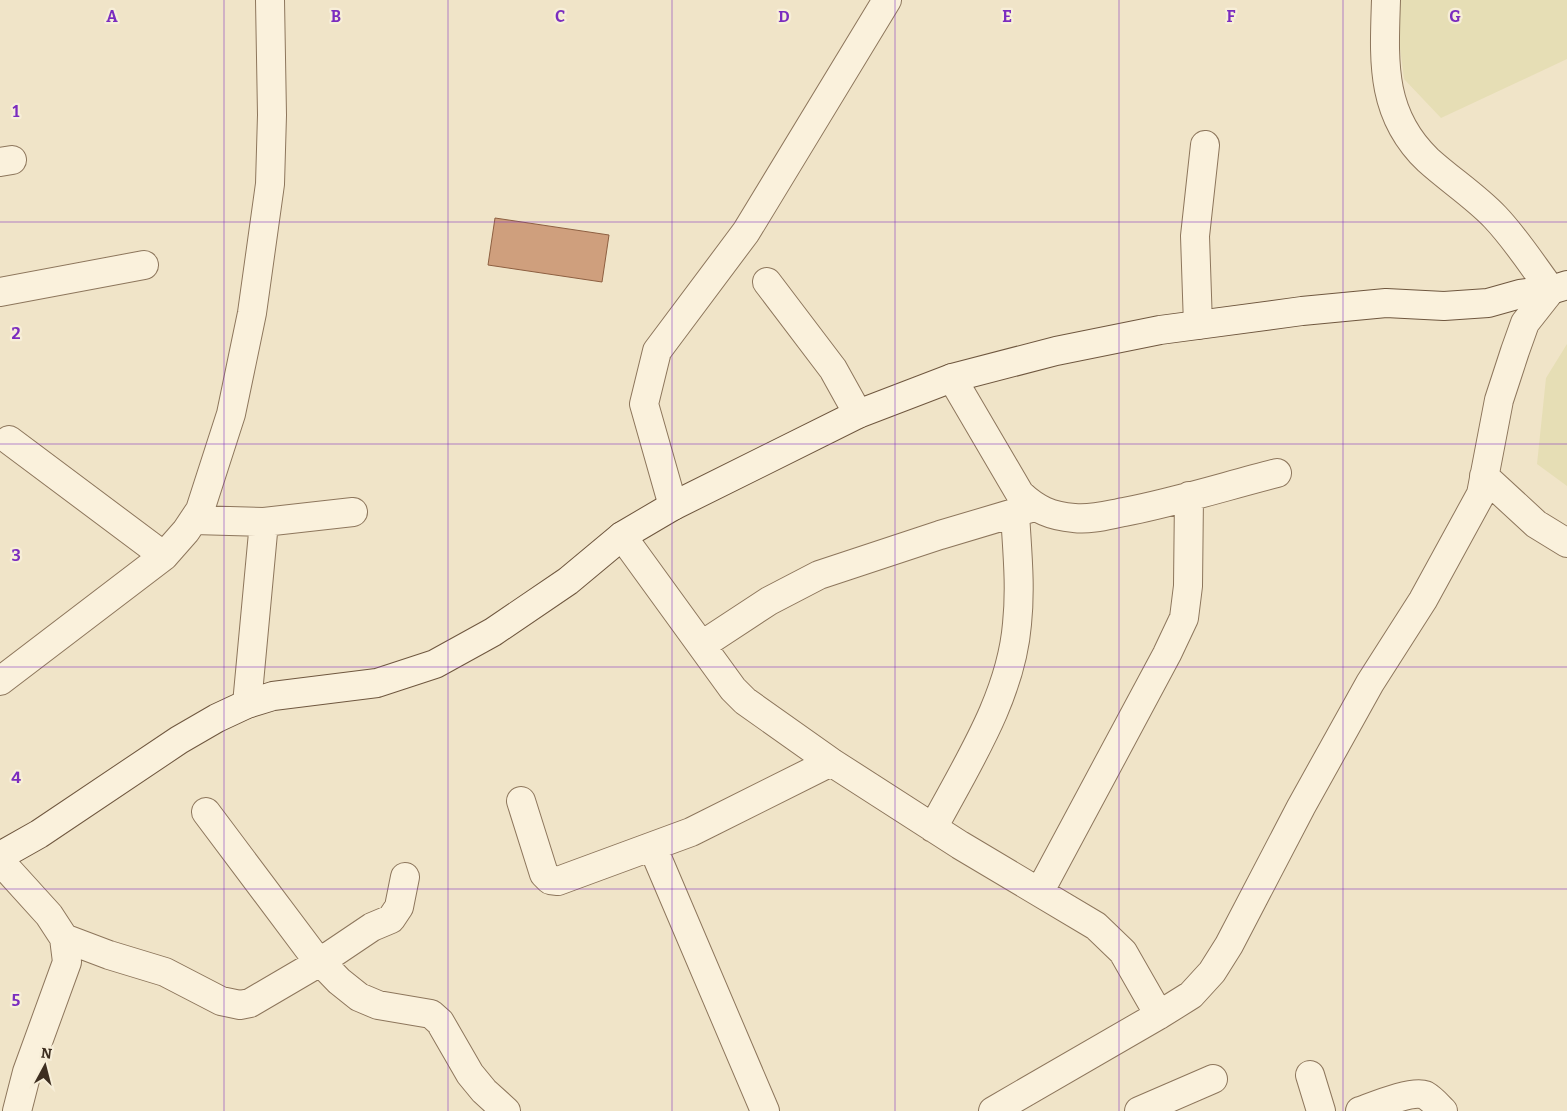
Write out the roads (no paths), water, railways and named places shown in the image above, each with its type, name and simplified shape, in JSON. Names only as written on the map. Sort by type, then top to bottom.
[{"type":"street","points":[[0,681],[164,556],[200,510],[231,414],[261,256],[271,165],[270,0]]},
{"type":"street","points":[[673,506],[644,404],[658,350],[746,232],[886,0]]},
{"type":"street","points":[[1386,0],[1385,77],[1392,108],[1408,137],[1428,160],[1496,217],[1559,288]]},
{"type":"street","points":[[1198,325],[1195,236],[1205,145]]},
{"type":"street","points":[[0,292],[144,265]]},
{"type":"street","points":[[767,282],[833,369],[858,414]]},
{"type":"street","points":[[0,856],[39,834],[179,740],[247,704],[273,696],[377,683],[435,664],[493,632],[568,581],[622,536],[673,506],[858,414],[952,378],[1056,351],[1198,325],[1302,311],[1386,303],[1444,306],[1488,303],[1520,294],[1559,288]]},
{"type":"street","points":[[994,1111],[1159,1016],[1191,995],[1212,972],[1229,945],[1301,807],[1366,691],[1423,600],[1473,510],[1481,494],[1499,400],[1525,324],[1559,288]]},
{"type":"street","points":[[933,828],[996,707],[1010,660],[1017,626],[1024,510],[1020,494],[952,378]]},
{"type":"street","points":[[9,440],[164,556]]},
{"type":"street","points":[[702,645],[769,601],[819,575],[1024,510],[1076,519],[1101,517],[1142,509],[1277,473]]},
{"type":"street","points":[[1484,476],[1536,524],[1567,543]]},
{"type":"street","points":[[1040,891],[1167,654],[1184,618],[1188,586],[1190,496]]},
{"type":"street","points":[[194,520],[264,522],[353,512]]},
{"type":"street","points":[[247,704],[264,522]]},
{"type":"street","points":[[622,536],[733,689],[745,702],[933,828],[1096,926],[1123,952],[1159,1016]]},
{"type":"street","points":[[521,801],[544,874],[550,880],[558,882],[653,848],[745,807],[832,762]]},
{"type":"street","points":[[206,812],[320,962],[359,998],[378,1005],[430,1014],[440,1022],[470,1074],[484,1091],[506,1111]]},
{"type":"street","points":[[653,848],[765,1111]]},
{"type":"street","points":[[0,861],[49,915],[64,938],[67,962],[27,1072],[17,1111]]},
{"type":"street","points":[[64,938],[109,955],[165,972],[221,1001],[240,1005],[250,1003],[320,962],[372,927],[391,919],[399,907],[405,877]]},
{"type":"street","points":[[1310,1075],[1321,1111]]},
{"type":"street","points":[[1139,1111],[1214,1079]]},
{"type":"street","points":[[1360,1111],[1410,1095],[1423,1094],[1434,1101],[1442,1111]]}]
